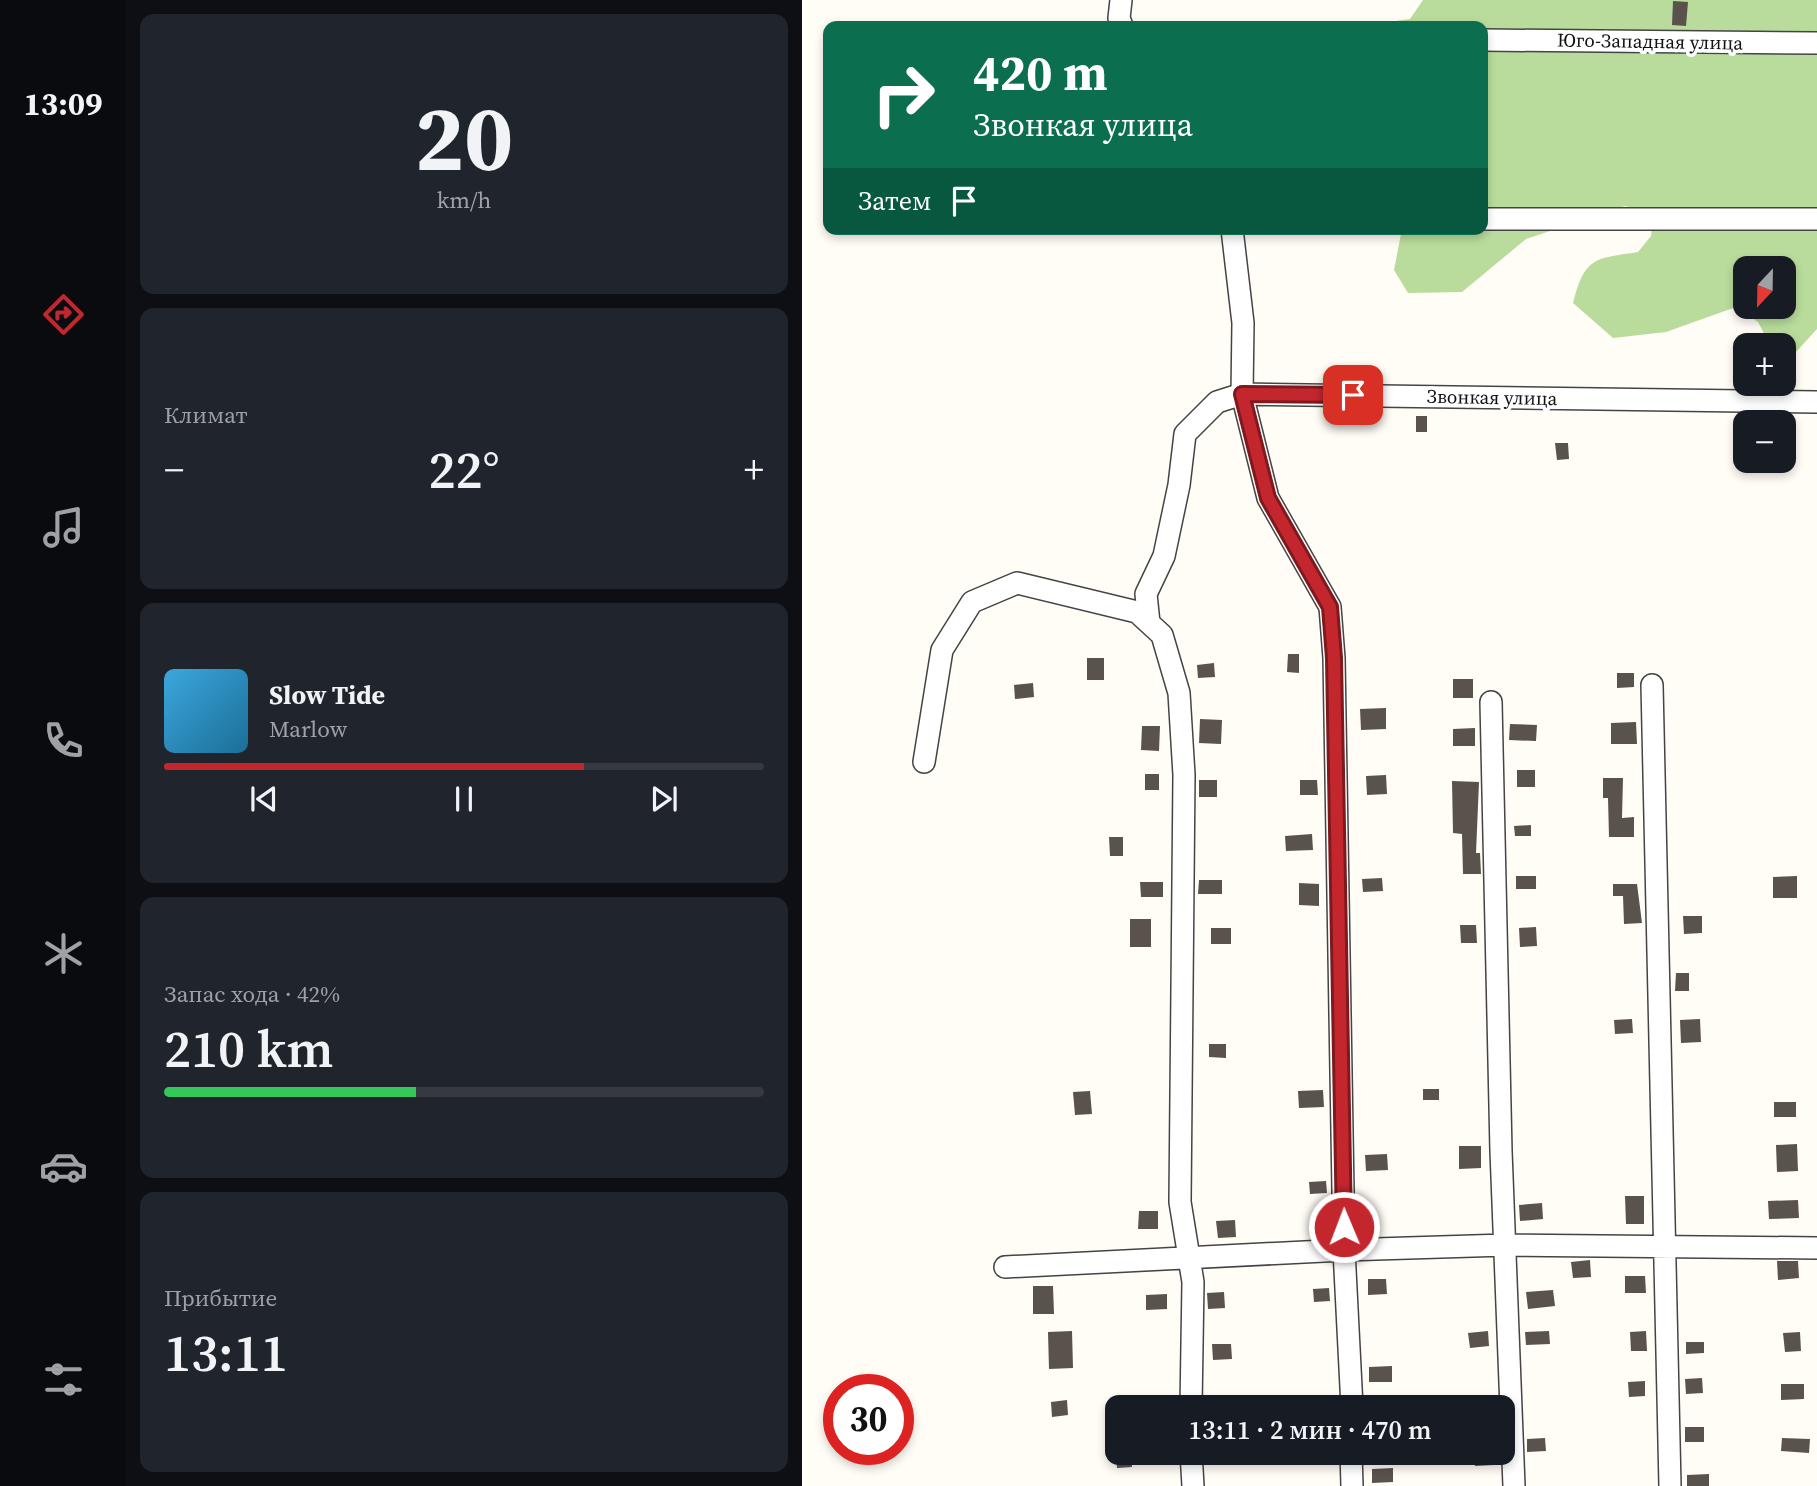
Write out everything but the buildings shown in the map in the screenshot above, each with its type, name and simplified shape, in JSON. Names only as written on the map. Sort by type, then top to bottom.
[{"type":"street","points":[[1120,21],[1121,0]]},
{"type":"street","name":"Юго-Западная улица","points":[[1488,40],[1818,43]]},
{"type":"street","points":[[1488,219],[1818,219]]},
{"type":"street","points":[[1233,235],[1243,323],[1242,394],[1268,498],[1330,607],[1334,672],[1344,1250],[1351,1395]]},
{"type":"street","points":[[1149,624],[1146,594],[1164,556],[1179,485],[1185,434],[1217,402],[1242,394]]},
{"type":"street","name":"Звонкая улица","points":[[1242,394],[1818,402]]},
{"type":"street","points":[[924,762],[942,650],[972,602],[1017,583],[1137,612],[1162,635],[1179,692],[1184,775],[1180,1202],[1191,1258],[1194,1310],[1191,1395]]},
{"type":"street","points":[[1652,685],[1670,1486]]},
{"type":"street","points":[[1491,702],[1514,1486]]},
{"type":"street","points":[[1005,1267],[1505,1245],[1663,1244],[1818,1248]]},
{"type":"street","points":[[1192,1465],[1193,1486]]},
{"type":"street","points":[[1351,1465],[1352,1486]]},
{"type":"green space","points":[[1423,0],[1817,0],[1817,329],[1796,352],[1796,333],[1764,333],[1754,319],[1796,319],[1796,256],[1733,256],[1733,308],[1666,332],[1613,338],[1573,303],[1582,276],[1594,262],[1638,252],[1651,236],[1653,215],[1625,206],[1526,239],[1462,292],[1408,293],[1394,270],[1401,235],[1488,235],[1488,21],[1396,21],[1410,19]]},
{"type":"route","points":[[1344,1227],[1334,658],[1330,607],[1268,498],[1242,394],[1353,395]]}]
